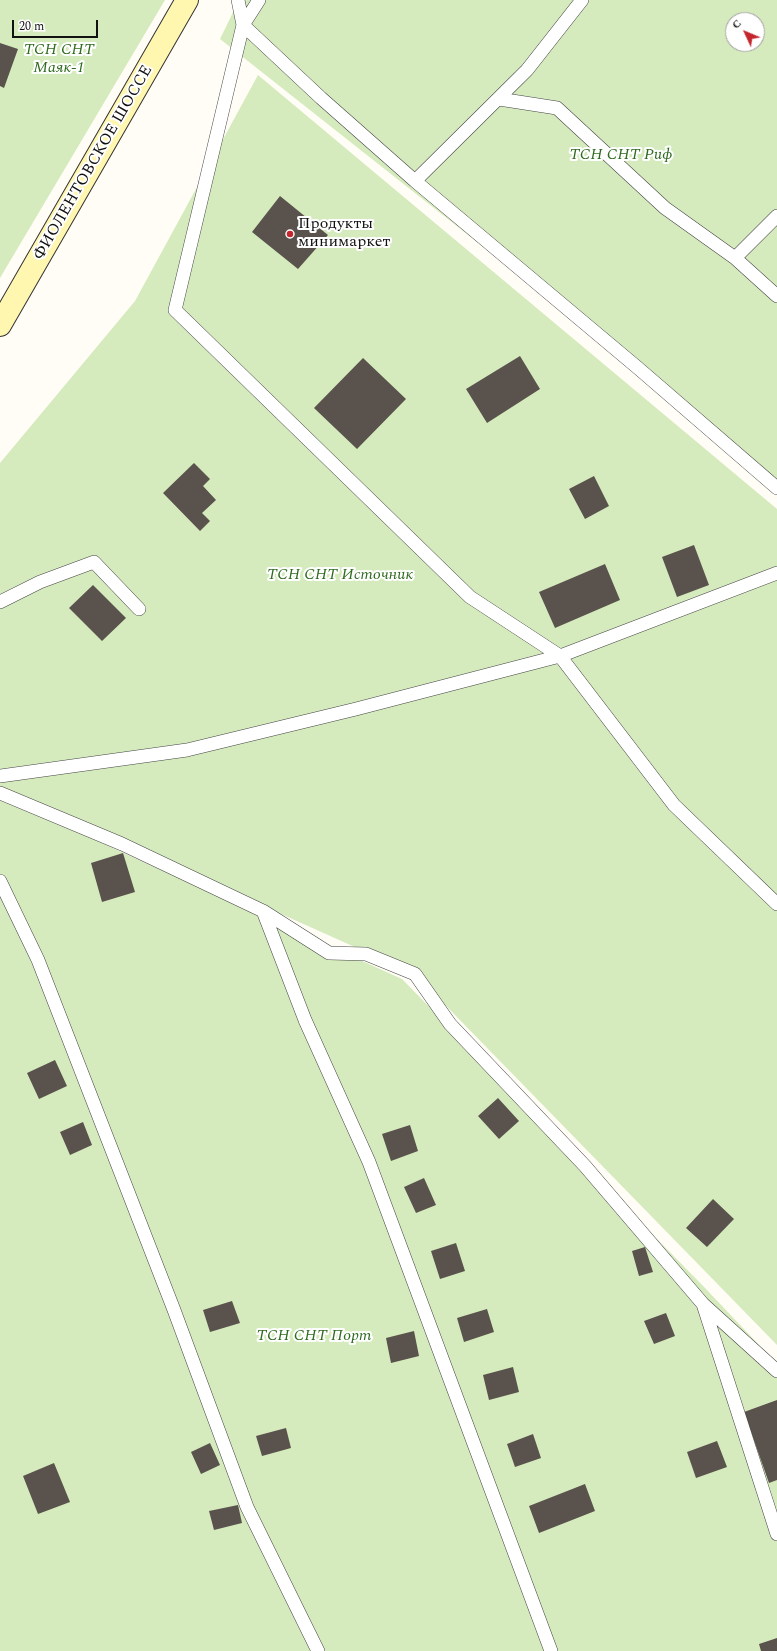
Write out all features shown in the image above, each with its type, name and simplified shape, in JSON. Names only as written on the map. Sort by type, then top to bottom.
[{"type":"main road","name":"ФИОЛЕНТОВСКОЕ ШОССЕ","points":[[0,325],[187,0]]},
{"type":"lane","points":[[238,0],[243,25],[321,98],[415,181],[638,368],[777,488]]},
{"type":"lane","points":[[259,0],[243,25],[175,310],[470,597],[560,656],[674,805],[777,903]]},
{"type":"lane","points":[[415,181],[527,70],[582,0]]},
{"type":"lane","points":[[499,99],[556,108],[665,208],[734,258],[777,296]]},
{"type":"lane","points":[[734,258],[777,216]]},
{"type":"lane","points":[[0,602],[40,582],[94,562],[139,609]]},
{"type":"lane","points":[[0,776],[187,750],[356,709],[560,656],[777,573]]},
{"type":"lane","points":[[0,793],[122,844],[263,911],[329,953],[366,954],[415,974],[450,1024],[585,1166],[703,1304],[777,1371]]},
{"type":"lane","points":[[0,881],[38,960],[174,1310],[247,1507],[318,1651]]},
{"type":"lane","points":[[263,911],[305,1020],[369,1162],[551,1651]]},
{"type":"lane","points":[[703,1304],[777,1534]]},
{"type":"green space","name":"ТСН СНТ Маяк-1","points":[[0,0],[165,0],[0,278]]},
{"type":"green space","name":"ТСН СНТ Риф","points":[[239,0],[777,0],[777,479],[220,39]]},
{"type":"green space","name":"ТСН СНТ Источник","points":[[258,75],[777,509],[777,1345],[415,974],[0,788],[0,463],[135,301]]},
{"type":"green space","name":"ТСН СНТ Порт","points":[[0,797],[402,979],[706,1289],[777,1364],[777,1651],[0,1651]]},
{"type":"building","points":[[0,43],[18,49],[4,88],[0,86]]},
{"type":"building","name":"Продукты минимаркет","points":[[280,196],[328,235],[298,269],[252,232]]},
{"type":"building","points":[[520,356],[540,389],[487,423],[466,389]]},
{"type":"building","points":[[363,358],[406,399],[357,449],[314,408]]},
{"type":"building","points":[[194,463],[210,479],[203,486],[216,500],[202,513],[210,521],[200,531],[163,493]]},
{"type":"building","points":[[594,476],[609,506],[585,519],[569,489]]},
{"type":"building","points":[[694,545],[709,585],[677,597],[662,557]]},
{"type":"building","points":[[605,564],[620,600],[555,628],[539,592]]},
{"type":"building","points":[[93,585],[126,618],[102,641],[69,608]]},
{"type":"building","points":[[123,853],[135,892],[102,902],[91,863]]},
{"type":"building","points":[[55,1060],[67,1086],[39,1099],[27,1073]]},
{"type":"building","points":[[498,1098],[519,1121],[499,1139],[478,1116]]},
{"type":"building","points":[[83,1122],[92,1145],[70,1155],[60,1132]]},
{"type":"building","points":[[410,1125],[418,1151],[391,1161],[382,1134]]},
{"type":"building","points":[[424,1178],[436,1205],[416,1213],[404,1187]]},
{"type":"building","points":[[713,1199],[734,1219],[707,1247],[686,1228]]},
{"type":"building","points":[[456,1243],[465,1271],[440,1279],[431,1251]]},
{"type":"building","points":[[645,1247],[653,1272],[639,1276],[632,1251]]},
{"type":"building","points":[[232,1301],[240,1323],[210,1332],[203,1310]]},
{"type":"building","points":[[487,1309],[494,1332],[464,1342],[457,1318]]},
{"type":"building","points":[[666,1313],[675,1336],[654,1344],[644,1321]]},
{"type":"building","points":[[414,1331],[419,1356],[391,1363],[386,1338]]},
{"type":"building","points":[[513,1367],[519,1392],[489,1400],[483,1375]]},
{"type":"building","points":[[777,1400],[777,1480],[769,1483],[744,1412]]},
{"type":"building","points":[[286,1428],[291,1448],[262,1456],[256,1436]]},
{"type":"building","points":[[533,1434],[541,1458],[515,1467],[507,1444]]},
{"type":"building","points":[[717,1441],[727,1467],[696,1478],[687,1452]]},
{"type":"building","points":[[210,1443],[220,1465],[201,1474],[191,1452]]},
{"type":"building","points":[[54,1463],[70,1502],[38,1514],[23,1476]]},
{"type":"building","points":[[585,1484],[595,1511],[539,1533],[529,1506]]},
{"type":"building","points":[[238,1505],[242,1523],[214,1530],[209,1511]]},
{"type":"building","points":[[777,1638],[777,1651],[761,1651],[759,1644]]},
{"type":"place","name":"Продукты минимаркет","points":[[290,234]]}]
